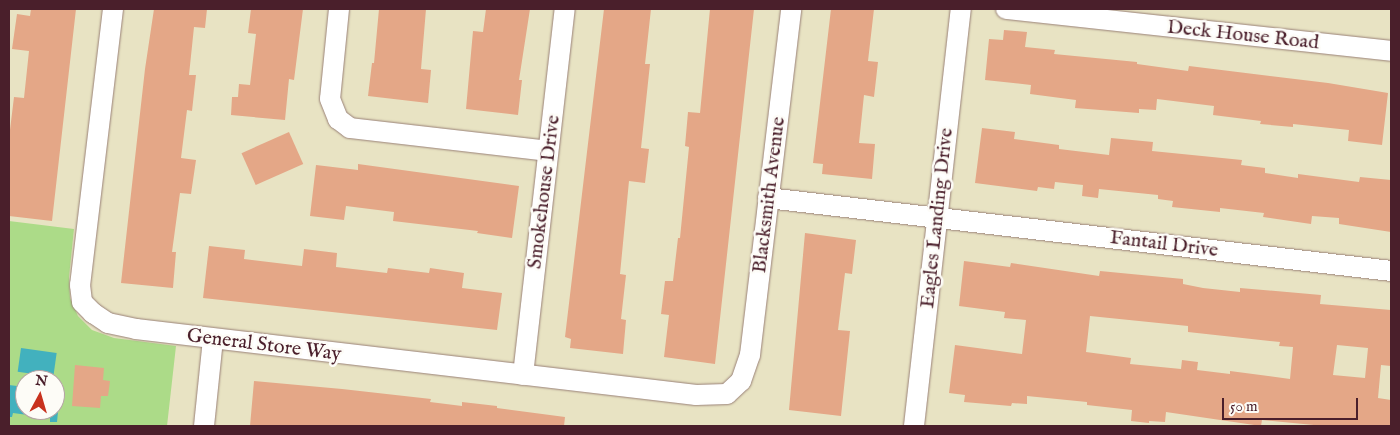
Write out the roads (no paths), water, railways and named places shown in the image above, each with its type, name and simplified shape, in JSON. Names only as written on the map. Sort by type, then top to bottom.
[{"type":"street","name":"General Store Way","points":[[112,9],[81,275],[82,302],[93,313],[108,323],[136,329],[696,395],[727,394],[741,381]]},
{"type":"street","points":[[339,9],[330,99],[338,119],[350,128],[548,151]]},
{"type":"street","name":"Smokehouse Drive","points":[[523,375],[565,9]]},
{"type":"street","name":"Blacksmith Avenue","points":[[741,381],[750,355],[791,9]]},
{"type":"street","name":"Eagles Landing Drive","points":[[914,426],[961,9]]},
{"type":"street","name":"Deck House Road","points":[[1006,9],[1391,51]]},
{"type":"street","name":"Fantail Drive","points":[[768,198],[1391,271]]},
{"type":"street","points":[[204,426],[213,338]]},
{"type":"water","points":[[21,348],[57,353],[54,370],[18,370]]},
{"type":"water","points":[[9,385],[15,386],[15,413],[13,413],[12,417],[9,417]]}]
